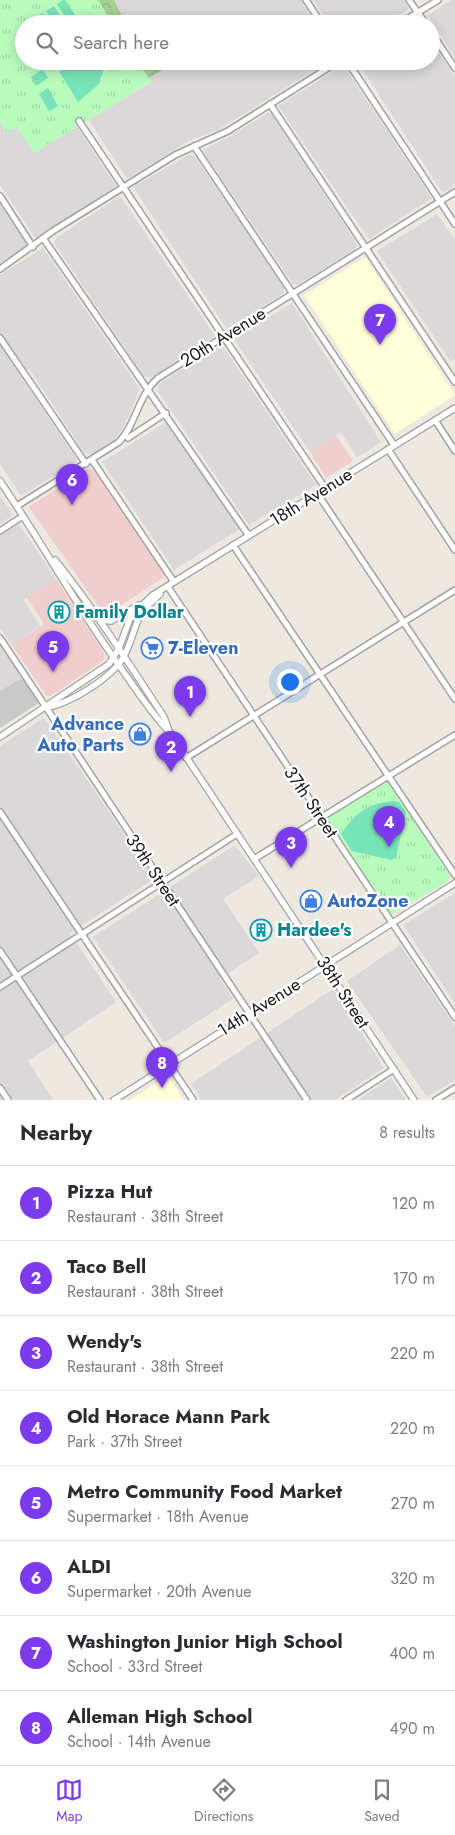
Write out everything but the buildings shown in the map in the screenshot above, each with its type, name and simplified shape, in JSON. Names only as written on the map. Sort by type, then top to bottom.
[{"type":"street","points":[[306,0],[316,15]]},
{"type":"street","points":[[409,0],[420,15]]},
{"type":"street","points":[[413,15],[438,0]]},
{"type":"street","points":[[440,46],[455,68]]},
{"type":"street","points":[[0,269],[34,247],[44,238],[124,188],[194,146],[228,131],[324,70]]},
{"type":"street","points":[[353,70],[455,224]]},
{"type":"street","points":[[270,104],[455,382]]},
{"type":"street","points":[[79,121],[325,488]]},
{"type":"street","points":[[194,146],[293,293],[455,550]]},
{"type":"street","name":"20th Avenue","points":[[17,506],[86,464],[122,438],[147,389],[158,378],[455,192]]},
{"type":"street","points":[[0,196],[34,247]]},
{"type":"street","points":[[44,238],[147,389],[166,413],[248,536]]},
{"type":"street","points":[[0,338],[86,464]]},
{"type":"street","name":"18th Avenue","points":[[47,707],[58,705],[76,696],[109,674],[124,656],[140,617],[174,582],[455,408]]},
{"type":"street","points":[[128,438],[166,413]]},
{"type":"street","points":[[434,420],[455,451]]},
{"type":"street","points":[[92,460],[174,582]]},
{"type":"street","name":"38th Street","points":[[0,481],[44,547],[100,619],[164,717],[171,734],[186,758],[414,1100]]},
{"type":"street","points":[[318,493],[455,699]]},
{"type":"street","points":[[0,531],[23,516]]},
{"type":"street","points":[[233,545],[455,875]]},
{"type":"street","name":"38th Street","points":[[44,547],[69,591],[118,664],[158,721],[171,734]]},
{"type":"street","name":"18th Avenue","points":[[0,737],[97,673],[114,658],[131,616],[143,603],[168,587]]},
{"type":"street","name":"37th Street","points":[[168,587],[455,1017]]},
{"type":"street","points":[[186,758],[455,590]]},
{"type":"street","points":[[100,619],[103,622],[111,621],[143,603]]},
{"type":"street","name":"39th Street","points":[[0,638],[307,1100]]},
{"type":"street","points":[[254,859],[455,735]]},
{"type":"street","points":[[0,812],[193,1100]]},
{"type":"street","points":[[0,987],[237,834]]},
{"type":"street","name":"14th Avenue","points":[[114,1100],[455,883]]},
{"type":"street","points":[[0,951],[100,1100]]},
{"type":"street","points":[[346,1100],[394,1068]]},
{"type":"street","points":[[0,1088],[8,1100]]},
{"type":"street","points":[[436,1100],[455,1088]]},
{"type":"shaded area","points":[[98,0],[309,0],[303,5],[309,15],[107,15]]},
{"type":"shaded area","points":[[313,0],[404,0],[409,9],[399,15],[324,15]]},
{"type":"shaded area","points":[[451,0],[455,0],[455,58],[440,34],[440,15],[428,15]]},
{"type":"shaded area","points":[[440,54],[455,76],[455,185],[443,193],[363,70],[440,70]]},
{"type":"shaded area","points":[[144,70],[315,70],[218,130],[189,141],[127,179],[89,120],[151,82]]},
{"type":"shaded area","points":[[335,70],[346,70],[432,198],[369,239],[278,106]]},
{"type":"shaded area","points":[[267,113],[271,113],[357,244],[356,249],[297,285],[293,284],[202,150],[227,138]]},
{"type":"shaded area","points":[[0,122],[7,133],[17,126],[34,153],[77,127],[116,186],[36,239],[0,185]]},
{"type":"shaded area","points":[[188,155],[194,155],[284,288],[284,293],[227,329],[133,187]]},
{"type":"shaded area","points":[[120,196],[215,336],[150,378],[143,375],[54,243],[57,237]]},
{"type":"shaded area","points":[[0,204],[28,246],[0,263]]},
{"type":"shaded area","points":[[437,214],[455,240],[455,359],[451,362],[377,251]]},
{"type":"shaded area","points":[[43,248],[140,389],[122,430],[113,441],[93,455],[84,452],[29,369],[19,374],[77,459],[76,462],[21,496],[0,464],[0,275]]},
{"type":"shaded area","points":[[365,257],[455,395],[395,434],[304,295]]},
{"type":"shaded area","points":[[292,303],[381,442],[357,458],[341,432],[310,452],[234,339]]},
{"type":"shaded area","points":[[222,345],[316,485],[249,525],[157,390],[160,383]]},
{"type":"shaded area","points":[[168,421],[240,529],[174,570],[102,462]]},
{"type":"shaded area","points":[[336,435],[353,461],[326,478],[310,452]]},
{"type":"shaded area","points":[[89,468],[94,470],[164,573],[164,577],[105,616],[29,507]]},
{"type":"shaded area","points":[[0,496],[13,515],[0,524]]},
{"type":"shaded area","points":[[19,524],[56,579],[24,600],[40,626],[12,645],[0,628],[0,536]]},
{"type":"shaded area","points":[[56,579],[105,654],[103,661],[50,696],[46,695],[12,645],[44,624],[27,598]]},
{"type":"shaded area","points":[[0,645],[22,678],[0,691]]},
{"type":"shaded area","points":[[22,678],[39,703],[0,728],[0,691]]},
{"type":"shaded area","points":[[44,718],[155,878],[70,933],[116,1002],[28,1061],[53,1100],[0,1100],[0,746]]},
{"type":"shaded area","points":[[235,845],[259,876],[223,899],[259,953],[220,979],[233,999],[164,1043],[93,937]]},
{"type":"shaded area","points":[[455,893],[455,1004],[403,925]]},
{"type":"shaded area","points":[[400,945],[455,1026],[455,1080],[427,1097],[347,981]]},
{"type":"shaded area","points":[[333,989],[384,1068],[335,1100],[202,1100],[191,1084]]},
{"type":"shaded area","points":[[168,1075],[184,1100],[130,1100]]},
{"type":"shaded area","points":[[391,1078],[406,1100],[358,1100]]},
{"type":"green space","points":[[0,0],[98,0],[107,15],[15,15],[15,70],[144,70],[151,82],[34,153],[17,127],[7,133],[0,122]]},
{"type":"green space","points":[[65,0],[75,15],[64,15],[57,4]]},
{"type":"green space","points":[[95,0],[114,0],[122,15],[105,15]]},
{"type":"green space","points":[[54,6],[60,15],[48,15],[46,11]]},
{"type":"green space","points":[[44,70],[48,78],[36,86],[31,77]]},
{"type":"green space","points":[[58,70],[104,70],[98,85],[78,102]]},
{"type":"green space","points":[[142,70],[162,70],[147,79]]},
{"type":"green space","points":[[48,88],[58,106],[49,111],[39,94]]},
{"type":"green space","points":[[384,781],[389,783],[450,876],[447,882],[392,914],[327,819],[330,815]]},
{"type":"green space","points":[[392,801],[399,802],[406,812],[396,857],[391,860],[352,851],[341,834],[351,820],[375,804]]},
{"type":"place","name":"Washington Junior High School","points":[[380,345]]},
{"type":"place","name":"ALDI","points":[[72,505]]},
{"type":"place","name":"Family Dollar","points":[[59,612]]},
{"type":"place","name":"7-Eleven","points":[[152,648]]},
{"type":"place","name":"Metro Community Food Market","points":[[53,672]]},
{"type":"place","name":"Pizza Hut","points":[[190,717]]},
{"type":"place","name":"Advance Auto Parts","points":[[140,734]]},
{"type":"place","name":"Taco Bell","points":[[171,772]]},
{"type":"place","name":"Old Horace Mann Park","points":[[389,847]]},
{"type":"place","name":"Wendy's","points":[[291,868]]},
{"type":"place","name":"AutoZone","points":[[311,901]]},
{"type":"place","name":"Hardee's","points":[[261,930]]},
{"type":"place","name":"Alleman High School","points":[[162,1088]]}]
